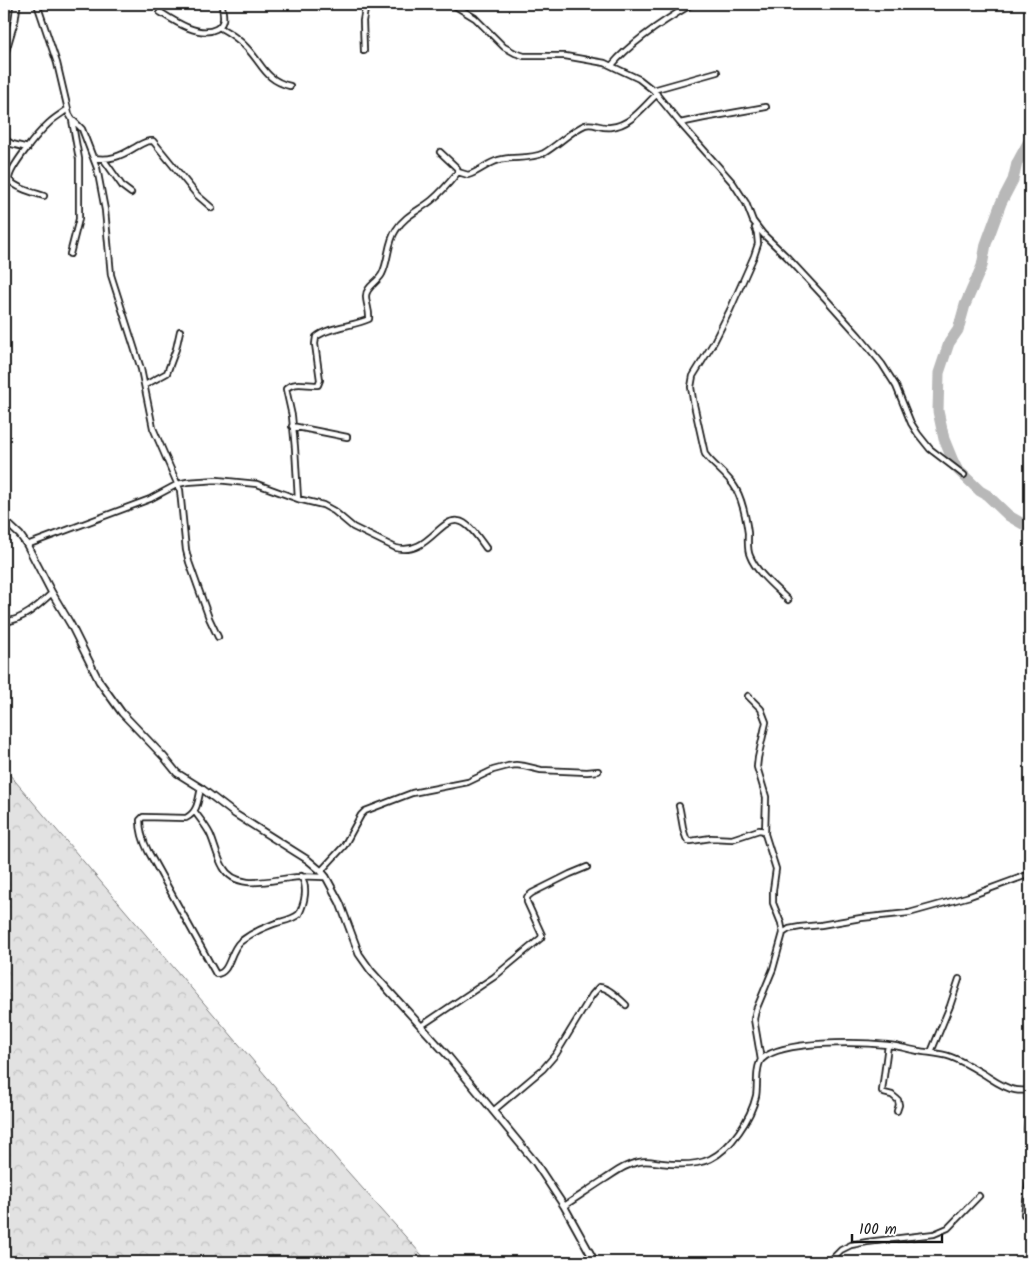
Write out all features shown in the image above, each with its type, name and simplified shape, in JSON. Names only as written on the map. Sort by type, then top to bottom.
[{"type":"street","points":[[4,56],[18,4]]},
{"type":"street","points":[[37,4],[57,63],[72,120],[79,160],[79,219],[70,254]]},
{"type":"street","points":[[160,12],[175,22],[203,32],[219,27],[222,22],[222,4]]},
{"type":"street","points":[[364,51],[363,21],[366,4]]},
{"type":"street","points":[[452,4],[475,18],[504,47],[515,53],[524,56],[565,56],[605,63],[639,79],[657,94],[733,183],[746,204],[757,233],[758,244],[730,310],[714,342],[693,376],[691,387],[692,400],[705,454],[732,482],[739,498],[746,523],[749,554],[754,564],[788,600]]},
{"type":"street","points":[[612,65],[637,41],[664,21],[692,4]]},
{"type":"street","points":[[219,27],[240,40],[270,78],[290,86]]},
{"type":"street","points":[[653,90],[717,72]]},
{"type":"street","points":[[440,152],[457,168],[458,172],[468,175],[498,160],[533,157],[543,153],[588,124],[614,127],[632,118],[657,94]]},
{"type":"street","points":[[680,123],[766,108]]},
{"type":"street","points":[[44,196],[11,183],[9,176],[49,122],[68,109]]},
{"type":"street","points":[[72,120],[82,130],[94,158],[105,210],[111,275],[145,385],[153,428],[178,484],[189,562],[209,618],[218,637]]},
{"type":"street","points":[[4,139],[12,144],[28,148]]},
{"type":"street","points":[[94,158],[109,159],[119,156],[145,141],[152,140],[188,185],[212,208]]},
{"type":"street","points":[[104,159],[123,187],[131,193]]},
{"type":"street","points":[[298,499],[295,448],[286,389],[294,384],[315,385],[320,383],[315,344],[316,337],[319,334],[369,319],[367,290],[383,274],[395,231],[406,219],[444,189],[458,172]]},
{"type":"street","points":[[753,221],[762,234],[787,257],[825,298],[882,364],[896,386],[905,411],[918,434],[930,449],[964,475]]},
{"type":"street","points":[[145,385],[167,372],[176,350],[180,331]]},
{"type":"street","points":[[292,426],[347,437]]},
{"type":"street","points":[[27,545],[150,499],[178,484],[204,480],[257,484],[298,499],[323,505],[330,508],[359,530],[404,550],[412,549],[424,543],[444,526],[459,521],[470,527],[486,548]]},
{"type":"street","points":[[4,520],[27,545],[99,681],[122,713],[177,773],[201,788],[235,814],[308,860],[326,877],[340,903],[359,954],[371,971],[470,1082],[535,1162],[564,1206],[595,1262]]},
{"type":"street","points":[[4,622],[13,621],[36,608],[52,594]]},
{"type":"street","points":[[564,1206],[624,1167],[636,1162],[688,1164],[710,1159],[734,1138],[752,1108],[756,1095],[761,1060],[754,1019],[773,969],[783,933],[773,903],[772,890],[776,869],[765,831],[766,797],[757,767],[766,722],[761,708],[748,696]]},
{"type":"street","points":[[321,871],[344,846],[365,811],[412,792],[468,782],[493,770],[516,765],[541,770],[598,771]]},
{"type":"street","points":[[201,788],[195,812],[192,815],[186,818],[143,817],[140,820],[140,827],[148,851],[216,974],[221,974],[226,968],[237,944],[271,925],[299,914],[305,891],[305,884],[300,876]]},
{"type":"street","points":[[679,806],[684,836],[688,841],[711,838],[732,839],[759,830],[765,831]]},
{"type":"street","points":[[195,812],[211,835],[226,873],[238,881],[264,881],[300,876],[326,877]]},
{"type":"street","points":[[421,1026],[494,977],[541,938],[541,930],[527,902],[527,897],[539,889],[587,867]]},
{"type":"street","points":[[783,933],[789,929],[800,927],[910,913],[970,896],[1030,874]]},
{"type":"street","points":[[930,1052],[950,1006],[959,979]]},
{"type":"street","points":[[493,1111],[543,1069],[556,1054],[592,995],[599,987],[608,990],[626,1005]]},
{"type":"street","points":[[761,1060],[782,1050],[811,1045],[844,1042],[888,1045],[952,1057],[1007,1088],[1030,1090]]},
{"type":"street","points":[[888,1045],[882,1090],[898,1100],[897,1111]]},
{"type":"street","points":[[1024,1214],[1030,1173],[1030,1156],[1026,1129],[1030,1103]]},
{"type":"street","points":[[829,1262],[841,1250],[851,1245],[934,1234],[952,1224],[980,1196]]},
{"type":"green space","points":[[4,768],[340,1163],[428,1262],[4,1262]]},
{"type":"waterway","points":[[1030,139],[1017,163],[1013,180],[1001,203],[986,244],[982,266],[965,305],[958,330],[949,343],[939,373],[938,411],[944,439],[957,469],[1009,516],[1030,528]]}]
